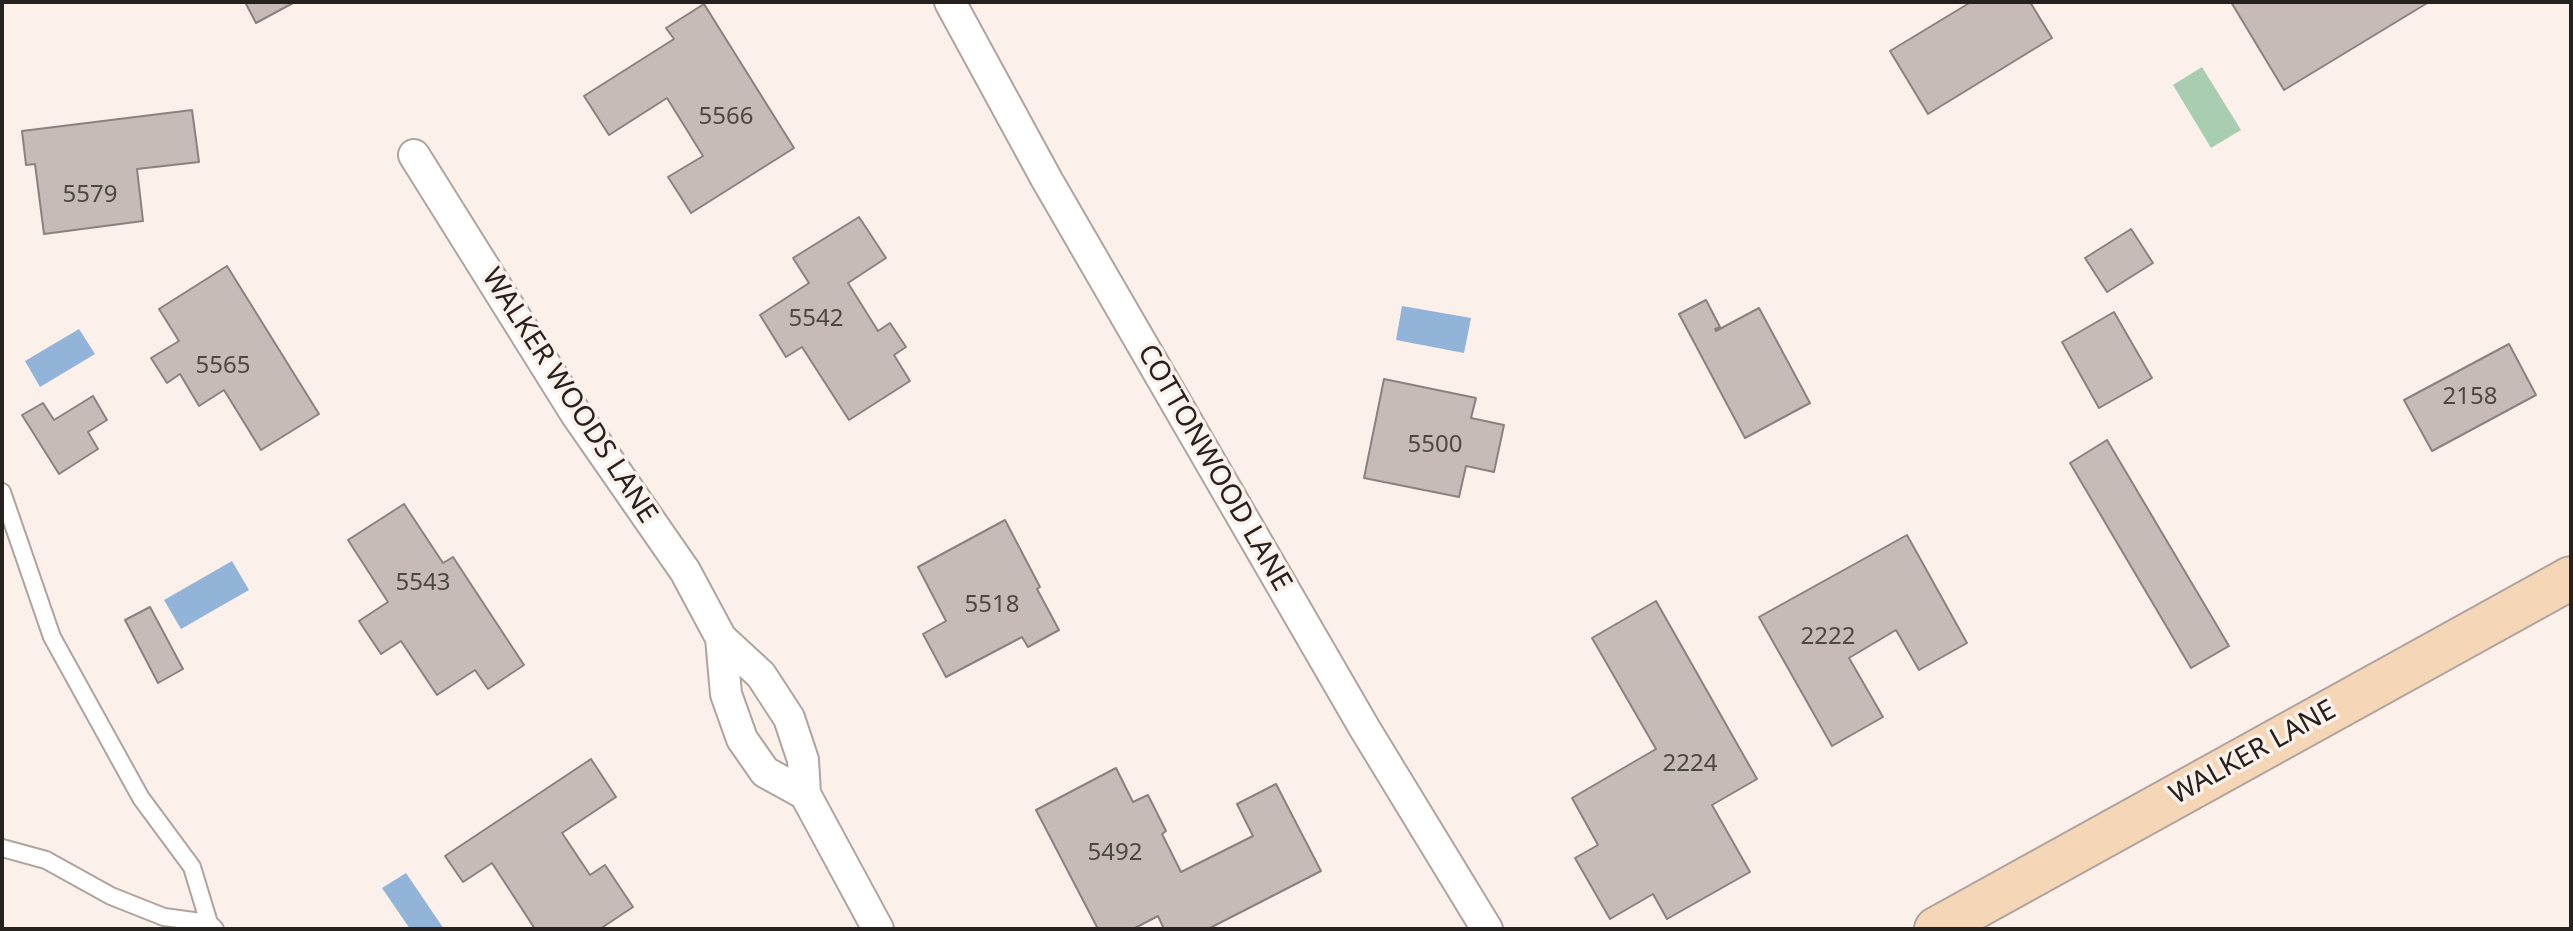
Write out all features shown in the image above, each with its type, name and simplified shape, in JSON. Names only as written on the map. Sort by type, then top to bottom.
[{"type":"street","name":"COTTONWOOD LANE","points":[[950,2],[1047,180],[1301,619],[1487,929]]},
{"type":"street","name":"WALKER WOODS LANE","points":[[414,155],[576,414],[685,571],[721,638],[761,675],[789,718],[803,760],[805,794],[878,929]]},
{"type":"street","name":"WALKER LANE","points":[[1936,929],[2571,578]]},
{"type":"street","name":"WALKER WOODS LANE","points":[[721,638],[726,694],[742,739],[765,772],[805,794]]},
{"type":"lane","points":[[2,492],[52,637],[141,798],[192,867],[212,926],[164,917],[111,896],[46,860],[2,848]]},
{"type":"green space","points":[[2202,67],[2241,130],[2211,148],[2173,85]]},
{"type":"water","points":[[1402,306],[1471,318],[1464,353],[1396,340]]},
{"type":"water","points":[[79,329],[95,354],[40,387],[25,361]]},
{"type":"water","points":[[232,561],[249,590],[181,629],[164,600]]},
{"type":"water","points":[[406,873],[444,929],[410,929],[382,888]]},
{"type":"building","points":[[245,2],[292,2],[293,3],[256,23]]},
{"type":"building","points":[[1971,2],[2030,2],[2052,38],[1928,114],[1890,51]]},
{"type":"building","points":[[2231,2],[2429,2],[2284,90]]},
{"type":"building","points":[[704,4],[794,148],[691,213],[668,177],[703,156],[667,98],[609,135],[584,96],[674,39],[666,28]]},
{"type":"building","points":[[192,110],[199,162],[137,169],[143,221],[44,234],[35,164],[26,165],[22,131]]},
{"type":"building","points":[[859,217],[886,258],[848,283],[878,331],[890,323],[906,347],[894,355],[910,381],[849,420],[802,347],[786,357],[760,315],[809,283],[793,258]]},
{"type":"building","points":[[2131,229],[2153,263],[2107,292],[2085,258]]},
{"type":"building","points":[[227,266],[319,414],[261,450],[224,390],[199,406],[180,374],[167,383],[151,358],[179,341],[159,309]]},
{"type":"building","points":[[1706,300],[1720,327],[1716,331],[1759,308],[1810,403],[1745,438],[1679,314]]},
{"type":"building","points":[[2114,312],[2152,378],[2099,408],[2062,342]]},
{"type":"building","points":[[2509,344],[2536,395],[2432,451],[2404,400]]},
{"type":"building","points":[[1384,379],[1476,398],[1471,418],[1504,425],[1494,472],[1466,466],[1459,497],[1364,478]]},
{"type":"building","points":[[93,396],[107,420],[88,432],[98,449],[59,474],[22,415],[43,403],[54,420]]},
{"type":"building","points":[[2107,440],[2229,646],[2191,668],[2070,463]]},
{"type":"building","points":[[404,504],[443,563],[453,557],[524,665],[488,689],[475,670],[437,695],[401,641],[381,654],[359,621],[388,602],[348,540]]},
{"type":"building","points":[[1005,520],[1059,630],[1028,647],[1022,637],[946,677],[923,634],[946,621],[918,567]]},
{"type":"building","points":[[1907,535],[1967,643],[1919,670],[1896,630],[1849,658],[1883,717],[1832,746],[1759,617]]},
{"type":"building","points":[[1656,601],[1757,779],[1712,805],[1750,872],[1667,919],[1653,894],[1610,919],[1575,858],[1598,845],[1572,798],[1656,749],[1592,638]]},
{"type":"building","points":[[150,607],[183,669],[158,683],[125,620]]},
{"type":"building","points":[[591,759],[616,797],[562,833],[590,875],[605,865],[633,907],[600,929],[535,929],[492,863],[463,882],[445,856]]},
{"type":"building","points":[[1116,768],[1133,802],[1148,795],[1166,831],[1162,834],[1181,872],[1253,836],[1237,804],[1276,784],[1321,871],[1208,929],[1164,929],[1158,916],[1133,929],[1098,929],[1036,810]]}]
